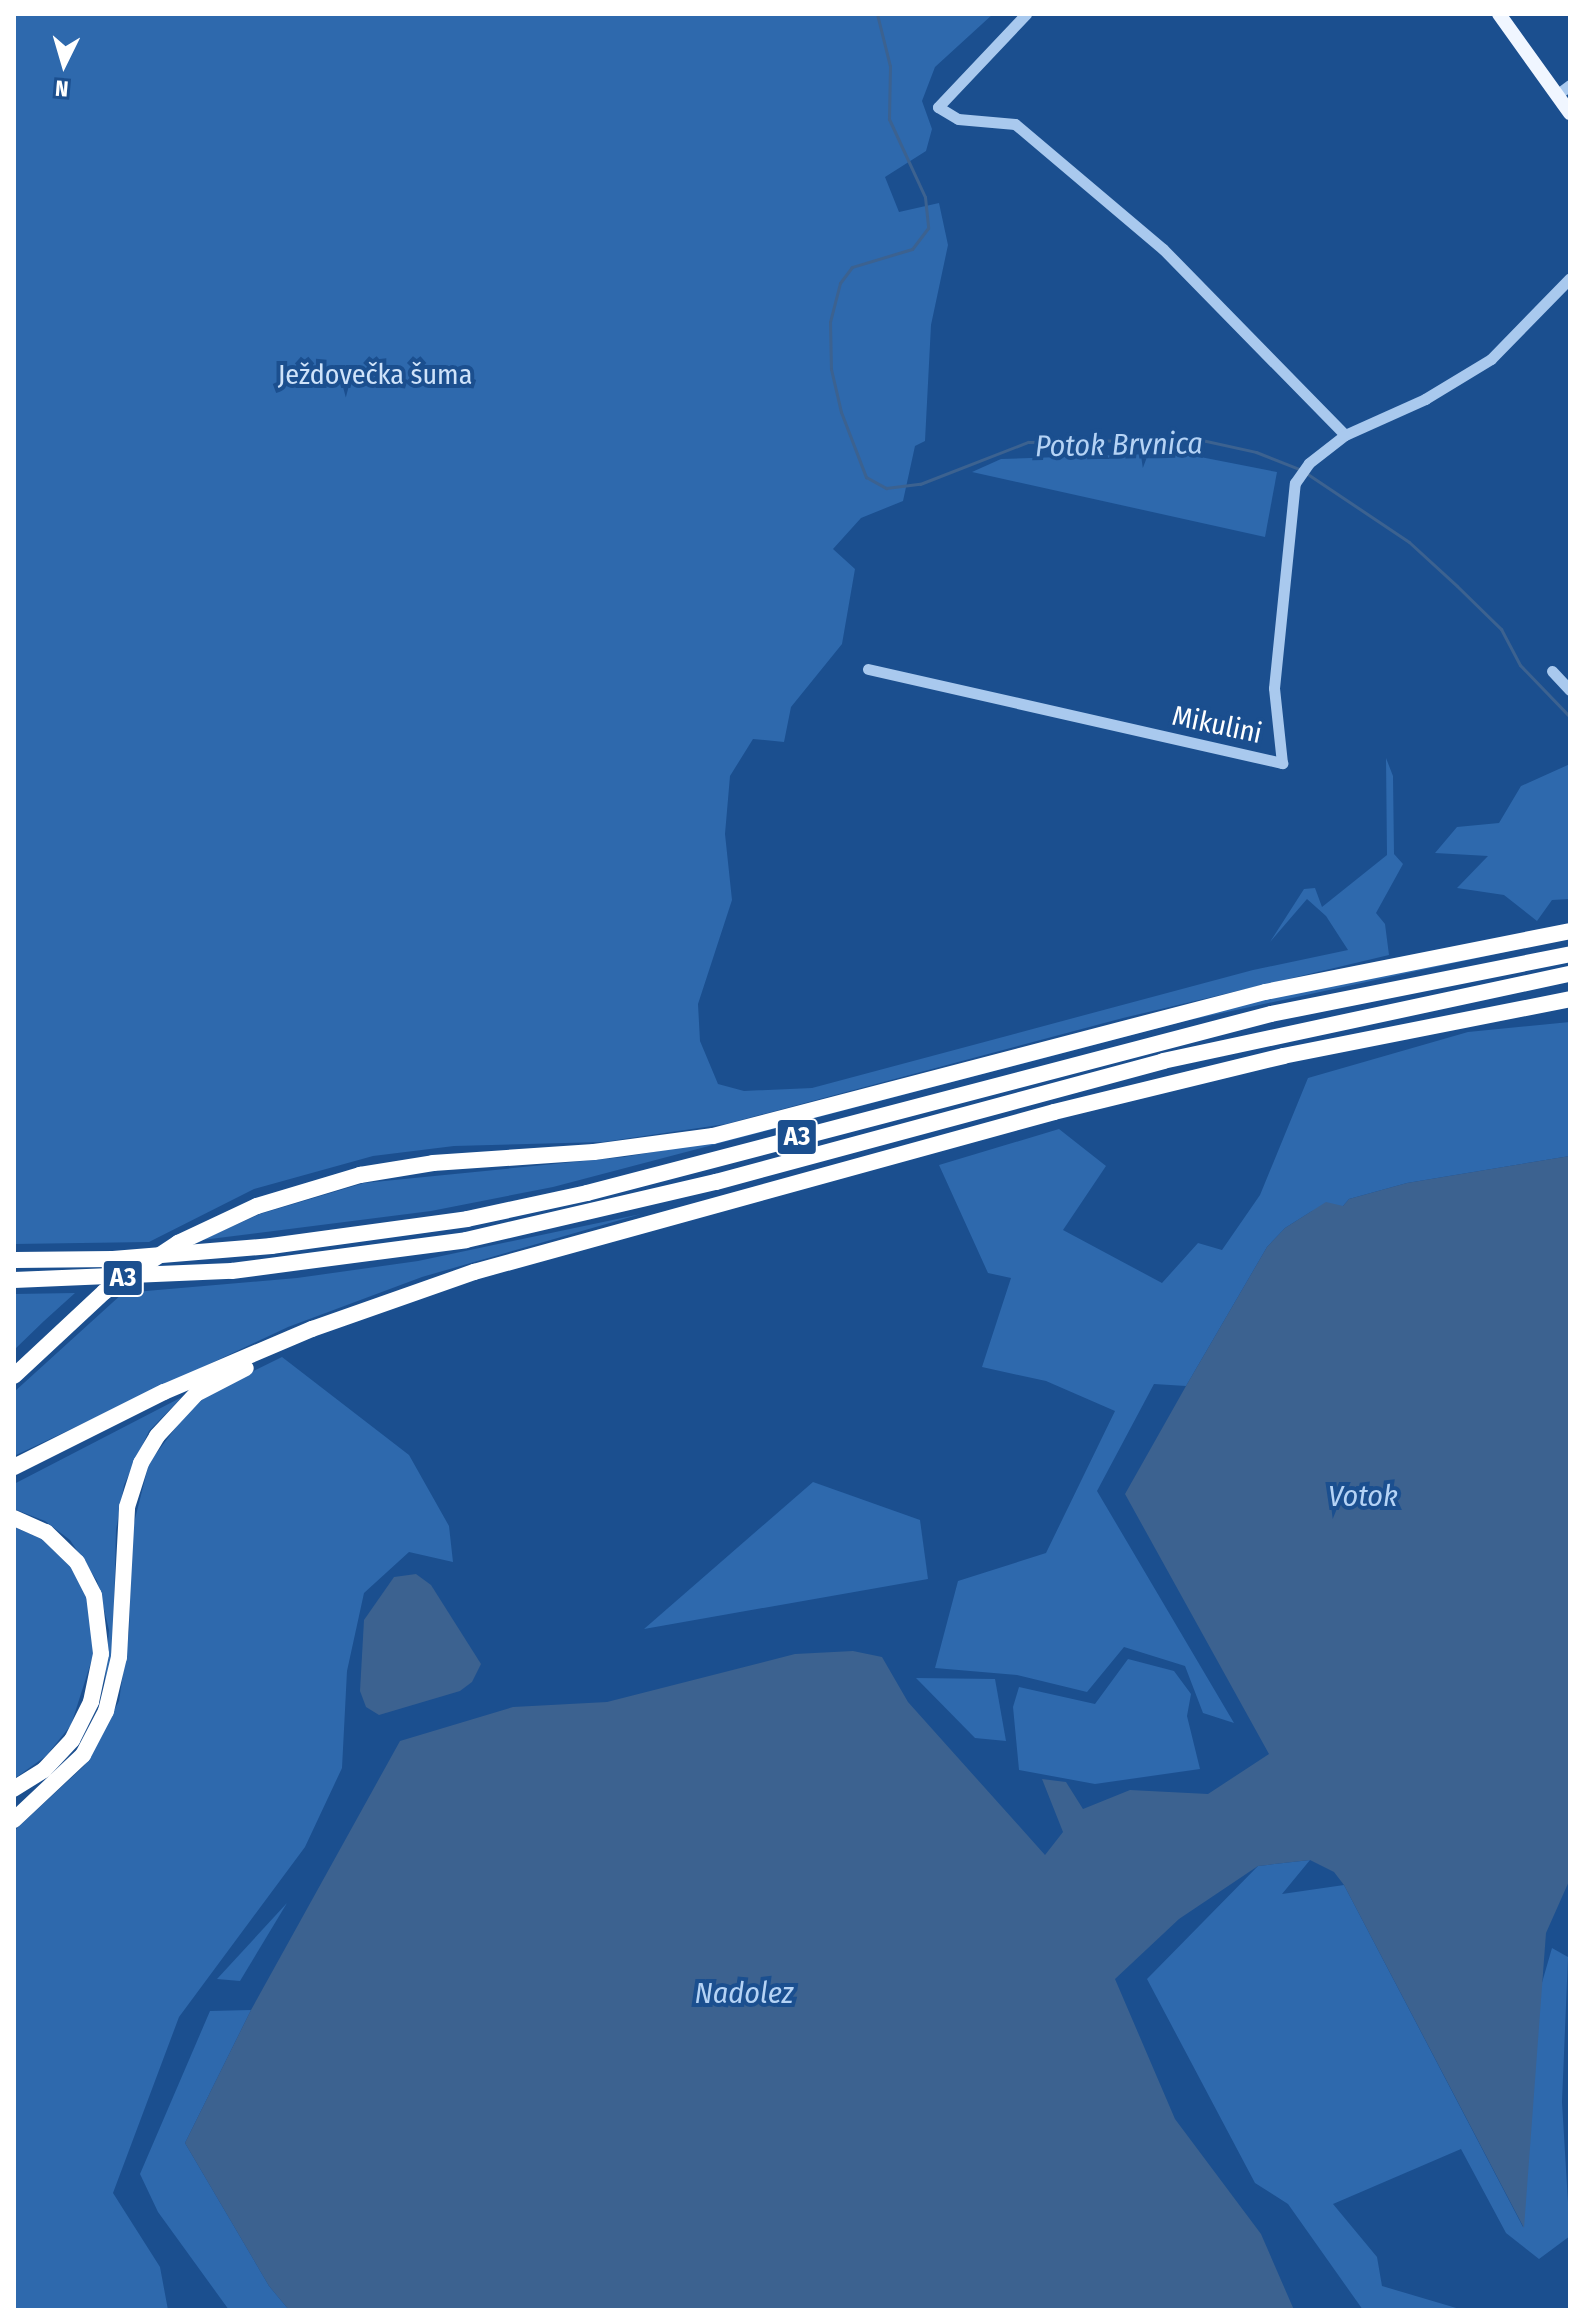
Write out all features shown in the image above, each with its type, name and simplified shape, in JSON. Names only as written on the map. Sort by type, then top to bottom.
[{"type":"highway","points":[[14,1376],[47,1340],[146,1263],[257,1206],[346,1178],[433,1163],[594,1152],[713,1136],[1251,995],[1570,931]]},
{"type":"highway","name":"A3","points":[[14,1260],[113,1259],[271,1246],[467,1219],[587,1193],[1271,1014],[1570,954]]},
{"type":"highway","name":"A3","points":[[14,1280],[232,1271],[466,1240],[716,1182],[1163,1061],[1570,974]]},
{"type":"highway","points":[[14,1467],[164,1392],[312,1329],[474,1272],[1054,1112],[1283,1056],[1570,999]]},
{"type":"highway","points":[[14,1820],[83,1755],[106,1711],[119,1657],[127,1507],[141,1463],[157,1436],[196,1394],[298,1345],[312,1329]]},
{"type":"highway","points":[[14,1518],[46,1532],[77,1562],[94,1595],[101,1635],[96,1685],[82,1722],[44,1770],[14,1789]]},
{"type":"main road","points":[[1499,14],[1564,90],[1570,113]]},
{"type":"street","points":[[1026,14],[950,90],[938,107],[946,116],[1015,124],[1163,249],[1345,435],[1425,399],[1491,359],[1570,278]]},
{"type":"street","name":"Mikulini","points":[[868,669],[1282,763],[1274,688],[1295,483],[1309,463],[1345,435]]},
{"type":"street","points":[[1552,671],[1570,690]]},
{"type":"green space","name":"Ježdovečka šuma","points":[[14,14],[993,14],[935,67],[922,101],[932,129],[926,151],[885,177],[899,212],[939,203],[948,245],[931,325],[925,441],[915,446],[903,501],[861,518],[833,549],[855,569],[842,644],[791,707],[784,742],[753,739],[730,776],[725,834],[732,900],[698,1004],[700,1041],[718,1084],[744,1091],[812,1088],[1253,970],[1348,950],[1326,916],[1307,899],[1270,942],[1304,889],[1315,888],[1322,907],[1387,855],[1386,758],[1393,776],[1394,854],[1403,864],[1376,913],[1385,924],[1389,955],[1123,1018],[726,1124],[603,1142],[454,1146],[373,1156],[254,1189],[149,1242],[14,1244]]},
{"type":"green space","points":[[1180,453],[1277,472],[1265,537],[972,472],[1001,459]]},
{"type":"green space","points":[[1570,764],[1570,899],[1552,900],[1537,921],[1504,895],[1457,888],[1488,856],[1435,853],[1457,827],[1499,823],[1521,786]]},
{"type":"green space","points":[[1570,938],[1185,1021],[553,1187],[431,1211],[202,1240],[260,1214],[364,1183],[624,1157],[712,1142],[1264,999]]},
{"type":"green space","points":[[1570,1022],[1570,1156],[1407,1183],[1349,1199],[1343,1206],[1312,1211],[1285,1228],[1267,1247],[1186,1386],[1154,1384],[1097,1491],[1234,1723],[1203,1713],[1185,1666],[1124,1647],[1087,1692],[1017,1675],[935,1668],[958,1581],[1046,1553],[1115,1411],[1046,1381],[982,1367],[1011,1278],[988,1273],[939,1165],[1059,1129],[1106,1166],[1063,1230],[1162,1283],[1198,1243],[1222,1250],[1260,1195],[1308,1078],[1468,1032]]},
{"type":"green space","points":[[641,1214],[422,1277],[288,1327],[14,1456],[14,1392],[123,1293],[297,1278],[418,1261]]},
{"type":"green space","points":[[75,1293],[44,1321],[14,1350],[14,1294]]},
{"type":"green space","points":[[282,1357],[409,1455],[449,1526],[453,1562],[409,1552],[364,1593],[347,1671],[342,1768],[305,1847],[179,2017],[113,2193],[160,2267],[168,2310],[14,2310],[14,1831],[84,1766],[119,1701],[129,1632],[132,1531],[149,1463],[189,1410],[215,1390]]},
{"type":"green space","points":[[182,1397],[149,1431],[124,1485],[116,1530],[113,1651],[104,1691],[109,1630],[97,1581],[70,1540],[45,1521],[14,1509],[14,1484]]},
{"type":"green space","points":[[813,1482],[920,1520],[928,1579],[644,1629]]},
{"type":"green space","points":[[14,1527],[42,1539],[76,1572],[89,1605],[93,1656],[71,1725],[46,1756],[14,1779]]},
{"type":"green space","points":[[1128,1659],[1174,1671],[1191,1694],[1187,1716],[1200,1769],[1095,1784],[1019,1770],[1013,1707],[1019,1687],[1095,1704]]},
{"type":"green space","points":[[916,1678],[995,1679],[1006,1741],[975,1738]]},
{"type":"green space","points":[[1310,1860],[1282,1894],[1344,1885],[1523,2227],[1539,1993],[1552,1948],[1568,1957],[1562,2102],[1570,2236],[1539,2259],[1506,2233],[1461,2149],[1333,2204],[1377,2257],[1382,2286],[1463,2310],[1363,2310],[1288,2204],[1255,2183],[1147,1979],[1258,1866]]},
{"type":"green space","points":[[287,1903],[240,1981],[217,1979]]},
{"type":"green space","points":[[251,2010],[185,2143],[269,2286],[289,2310],[229,2310],[158,2212],[140,2174],[210,2011]]},
{"type":"water","name":"Nadolez","points":[[1570,1156],[1570,1879],[1546,1933],[1524,2228],[1344,1885],[1334,1872],[1310,1860],[1258,1866],[1179,1919],[1115,1979],[1175,2119],[1261,2234],[1294,2310],[289,2310],[269,2286],[185,2143],[251,2010],[400,1741],[513,1707],[607,1702],[795,1654],[853,1651],[882,1657],[908,1702],[1045,1855],[1063,1832],[1042,1779],[1066,1782],[1083,1809],[1130,1790],[1208,1794],[1269,1754],[1125,1494],[1186,1386],[1267,1247],[1285,1228],[1326,1202],[1343,1206],[1349,1199],[1407,1183]]},
{"type":"water","points":[[416,1574],[431,1585],[481,1664],[472,1682],[460,1691],[379,1715],[366,1707],[360,1691],[364,1620],[394,1577]]},
{"type":"waterway","name":"Potok Brvnica","points":[[877,14],[890,66],[889,119],[925,197],[928,228],[912,249],[852,267],[840,283],[830,322],[831,369],[841,412],[866,477],[886,488],[920,484],[1028,442],[1197,439],[1256,452],[1299,469]]},
{"type":"waterway","name":"Potok Brvnica","points":[[1306,473],[1409,542],[1457,586],[1501,629],[1520,665],[1570,717]]},
{"type":"water label","name":"Votok","points":[[1363,1496]]}]
